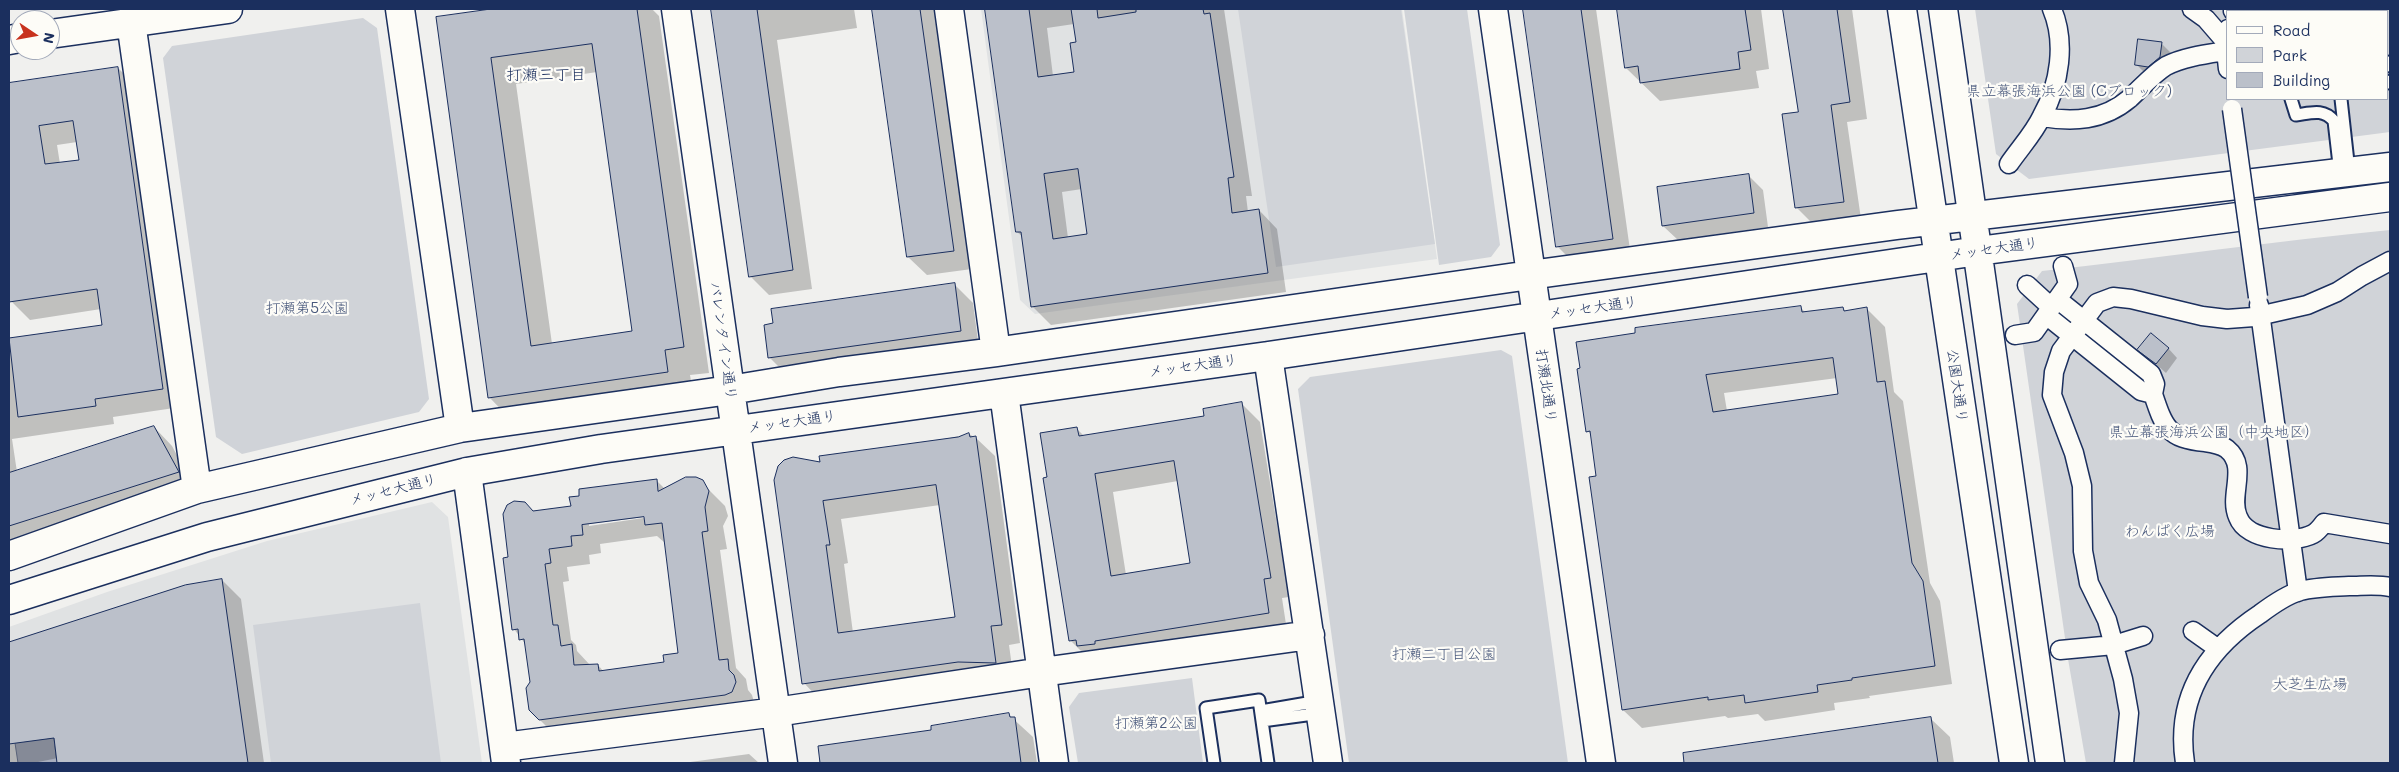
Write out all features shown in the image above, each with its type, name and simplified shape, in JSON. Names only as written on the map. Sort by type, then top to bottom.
[{"type":"street","points":[[60,33],[228,9]]},
{"type":"street","points":[[400,9],[460,428]]},
{"type":"street","name":"バレンタイン通り","points":[[676,9],[783,763]]},
{"type":"street","points":[[949,9],[996,352]]},
{"type":"street","name":"打瀬北通り","points":[[1493,9],[1601,763]]},
{"type":"street","name":"公園大通り","points":[[1902,9],[2014,763]]},
{"type":"street","points":[[1943,9],[2050,763]]},
{"type":"street","points":[[2009,164],[2042,117],[2056,77],[2060,51],[2058,24],[2052,9]]},
{"type":"street","points":[[2042,117],[2064,121],[2092,119],[2120,106],[2167,66],[2226,41],[2206,19],[2192,9]]},
{"type":"street","points":[[131,22],[198,489]]},
{"type":"street","points":[[2232,104],[2298,592]]},
{"type":"street","points":[[9,556],[198,489],[460,428],[730,390],[840,372],[996,352],[1530,275],[1932,221],[2390,168]]},
{"type":"street","name":"メッセ大通り","points":[[9,600],[207,536],[467,472],[601,449],[1268,356],[1978,251],[2390,197]]},
{"type":"street","points":[[2124,763],[2129,713],[2124,679],[2107,620],[2089,583],[2083,551],[2082,486],[2074,453],[2052,395],[2054,372],[2061,351],[2097,303],[2113,297],[2131,298],[2202,316],[2226,319],[2260,316],[2307,305],[2338,292],[2362,276],[2390,262]]},
{"type":"street","points":[[2016,336],[2034,332],[2068,284],[2063,266]]},
{"type":"street","points":[[2027,285],[2051,307],[2078,327],[2140,391],[2153,394],[2164,422],[2174,436],[2226,448],[2236,460],[2238,482],[2235,499],[2238,517],[2244,525],[2271,539],[2290,540],[2314,534],[2324,523],[2390,534]]},
{"type":"street","points":[[1268,356],[1328,763]]},
{"type":"street","points":[[1004,393],[1054,763]]},
{"type":"street","points":[[467,472],[505,755],[1042,672],[1310,635]]},
{"type":"street","points":[[2178,763],[2194,686],[2217,648],[2246,623],[2275,603],[2298,592],[2360,586],[2390,587]]},
{"type":"street","points":[[2193,631],[2217,648]]},
{"type":"street","points":[[2060,650],[2114,645],[2143,636]]},
{"type":"street","points":[[2182,738],[2186,763]]},
{"type":"lane","points":[[2291,100],[2296,115],[2321,112],[2328,114],[2334,121],[2345,173]]},
{"type":"lane","points":[[2341,100],[2345,173]]},
{"type":"lane","points":[[1214,763],[1206,708],[1259,700],[1268,763]]},
{"type":"lane","points":[[1262,716],[1320,707]]},
{"type":"shaded area","points":[[981,9],[1402,9],[1437,259],[1035,314],[1020,300]]},
{"type":"shaded area","points":[[432,502],[448,517],[482,763],[9,763],[9,627],[107,592],[267,541]]},
{"type":"green space","points":[[1238,9],[1401,9],[1435,244],[1276,267]]},
{"type":"green space","points":[[1404,9],[1467,9],[1500,245],[1491,257],[1439,265]]},
{"type":"green space","name":"県立幕張海浜公園 (Cブロック)","points":[[1975,9],[2390,9],[2390,132],[2029,179],[1996,154]]},
{"type":"green space","name":"打瀬第5公園","points":[[363,18],[377,28],[429,399],[419,412],[242,454],[216,437],[163,58],[172,46]]},
{"type":"green space","name":"県立幕張海浜公園（中央地区）","points":[[2390,230],[2390,763],[2086,763],[2068,659],[2017,304],[2042,271]]},
{"type":"green space","name":"打瀬二丁目公園","points":[[1501,350],[1512,356],[1568,763],[1349,763],[1298,389],[1310,377]]},
{"type":"green space","points":[[420,603],[441,763],[271,763],[253,625]]},
{"type":"green space","name":"打瀬第2公園","points":[[1192,678],[1203,763],[1078,763],[1069,707],[1079,693]]},
{"type":"water","points":[[54,738],[57,763],[18,763],[15,743]]},
{"type":"building","points":[[491,9],[637,9],[684,347],[665,350],[668,372],[488,398],[436,17]],"holes":[[[592,44],[632,331],[531,346],[491,58]]]},
{"type":"building","points":[[711,9],[757,9],[793,270],[749,277]]},
{"type":"building","points":[[872,9],[920,9],[954,251],[907,257]]},
{"type":"building","points":[[985,9],[1029,9],[1038,77],[1074,72],[1070,43],[1076,42],[1071,9],[1097,9],[1098,18],[1136,12],[1136,9],[1203,9],[1204,14],[1210,13],[1234,177],[1228,178],[1232,213],[1259,209],[1268,273],[1031,307],[1021,232],[1016,232]],"holes":[[[1078,169],[1087,234],[1053,239],[1044,174]]]},
{"type":"building","points":[[1523,9],[1581,9],[1613,239],[1556,247]]},
{"type":"building","points":[[1617,9],[1745,9],[1751,50],[1738,52],[1740,69],[1640,83],[1638,66],[1625,68]]},
{"type":"building","points":[[1783,9],[1837,9],[1850,102],[1831,105],[1844,202],[1795,208],[1782,114],[1798,112]]},
{"type":"building","points":[[2138,39],[2162,42],[2160,57],[2148,67],[2135,65]]},
{"type":"building","points":[[118,67],[163,389],[95,399],[96,406],[18,417],[9,338],[102,325],[97,289],[9,302],[9,83]],"holes":[[[73,121],[79,160],[45,164],[39,126]]]},
{"type":"building","points":[[1749,174],[1754,213],[1662,226],[1657,187]]},
{"type":"building","points":[[955,283],[961,331],[768,358],[764,325],[773,323],[771,309]]},
{"type":"building","points":[[1801,306],[1802,312],[1843,307],[1844,311],[1867,307],[1877,382],[1885,381],[1912,563],[1923,581],[1935,666],[1852,678],[1852,680],[1817,685],[1818,692],[1745,703],[1744,695],[1708,700],[1708,697],[1622,710],[1589,477],[1596,476],[1590,431],[1586,432],[1577,369],[1580,368],[1576,342],[1635,333],[1635,328]],"holes":[[[1833,358],[1838,394],[1713,412],[1706,375]]]},
{"type":"building","points":[[2151,333],[2169,348],[2156,364],[2137,350]]},
{"type":"building","points":[[1242,402],[1271,578],[1264,579],[1269,613],[1095,641],[1095,644],[1077,646],[1076,640],[1069,641],[1043,478],[1047,477],[1040,433],[1077,427],[1079,436],[1204,416],[1203,409]],"holes":[[[1174,461],[1190,563],[1111,576],[1095,474]]]},
{"type":"building","points":[[154,426],[179,472],[9,526],[9,473]]},
{"type":"building","points":[[969,433],[970,437],[976,436],[1002,625],[991,626],[996,663],[958,662],[802,684],[774,480],[778,466],[784,460],[793,457],[820,462],[819,456],[958,437]],"holes":[[[936,485],[955,617],[838,633],[826,545],[830,545],[823,501]]]},
{"type":"building","points":[[686,477],[696,477],[703,480],[709,491],[705,507],[708,531],[702,532],[719,660],[728,659],[729,670],[734,675],[736,682],[732,692],[725,695],[539,720],[529,710],[526,688],[530,682],[524,639],[519,640],[518,629],[512,630],[503,558],[508,557],[503,514],[507,505],[514,501],[525,502],[533,511],[571,506],[569,497],[579,496],[579,489],[657,479],[658,491]],"holes":[[[644,517],[645,525],[662,523],[678,653],[663,655],[664,662],[599,671],[598,664],[574,665],[572,644],[561,646],[558,625],[553,625],[545,564],[551,563],[549,549],[572,546],[571,536],[583,535],[582,525]]]},
{"type":"building","points":[[222,579],[248,763],[57,763],[54,738],[9,744],[9,642],[185,585]]},
{"type":"building","points":[[1009,713],[1010,717],[1015,717],[1021,763],[820,763],[818,746],[931,730],[931,726]]},
{"type":"building","points":[[1931,717],[1938,763],[1684,763],[1683,753]]},
{"type":"district","name":"打瀬三丁目","points":[[546,75]]},
{"type":"park label","name":"わんぱく広場","points":[[2170,531]]},
{"type":"park label","name":"大芝生広場","points":[[2310,684]]}]
